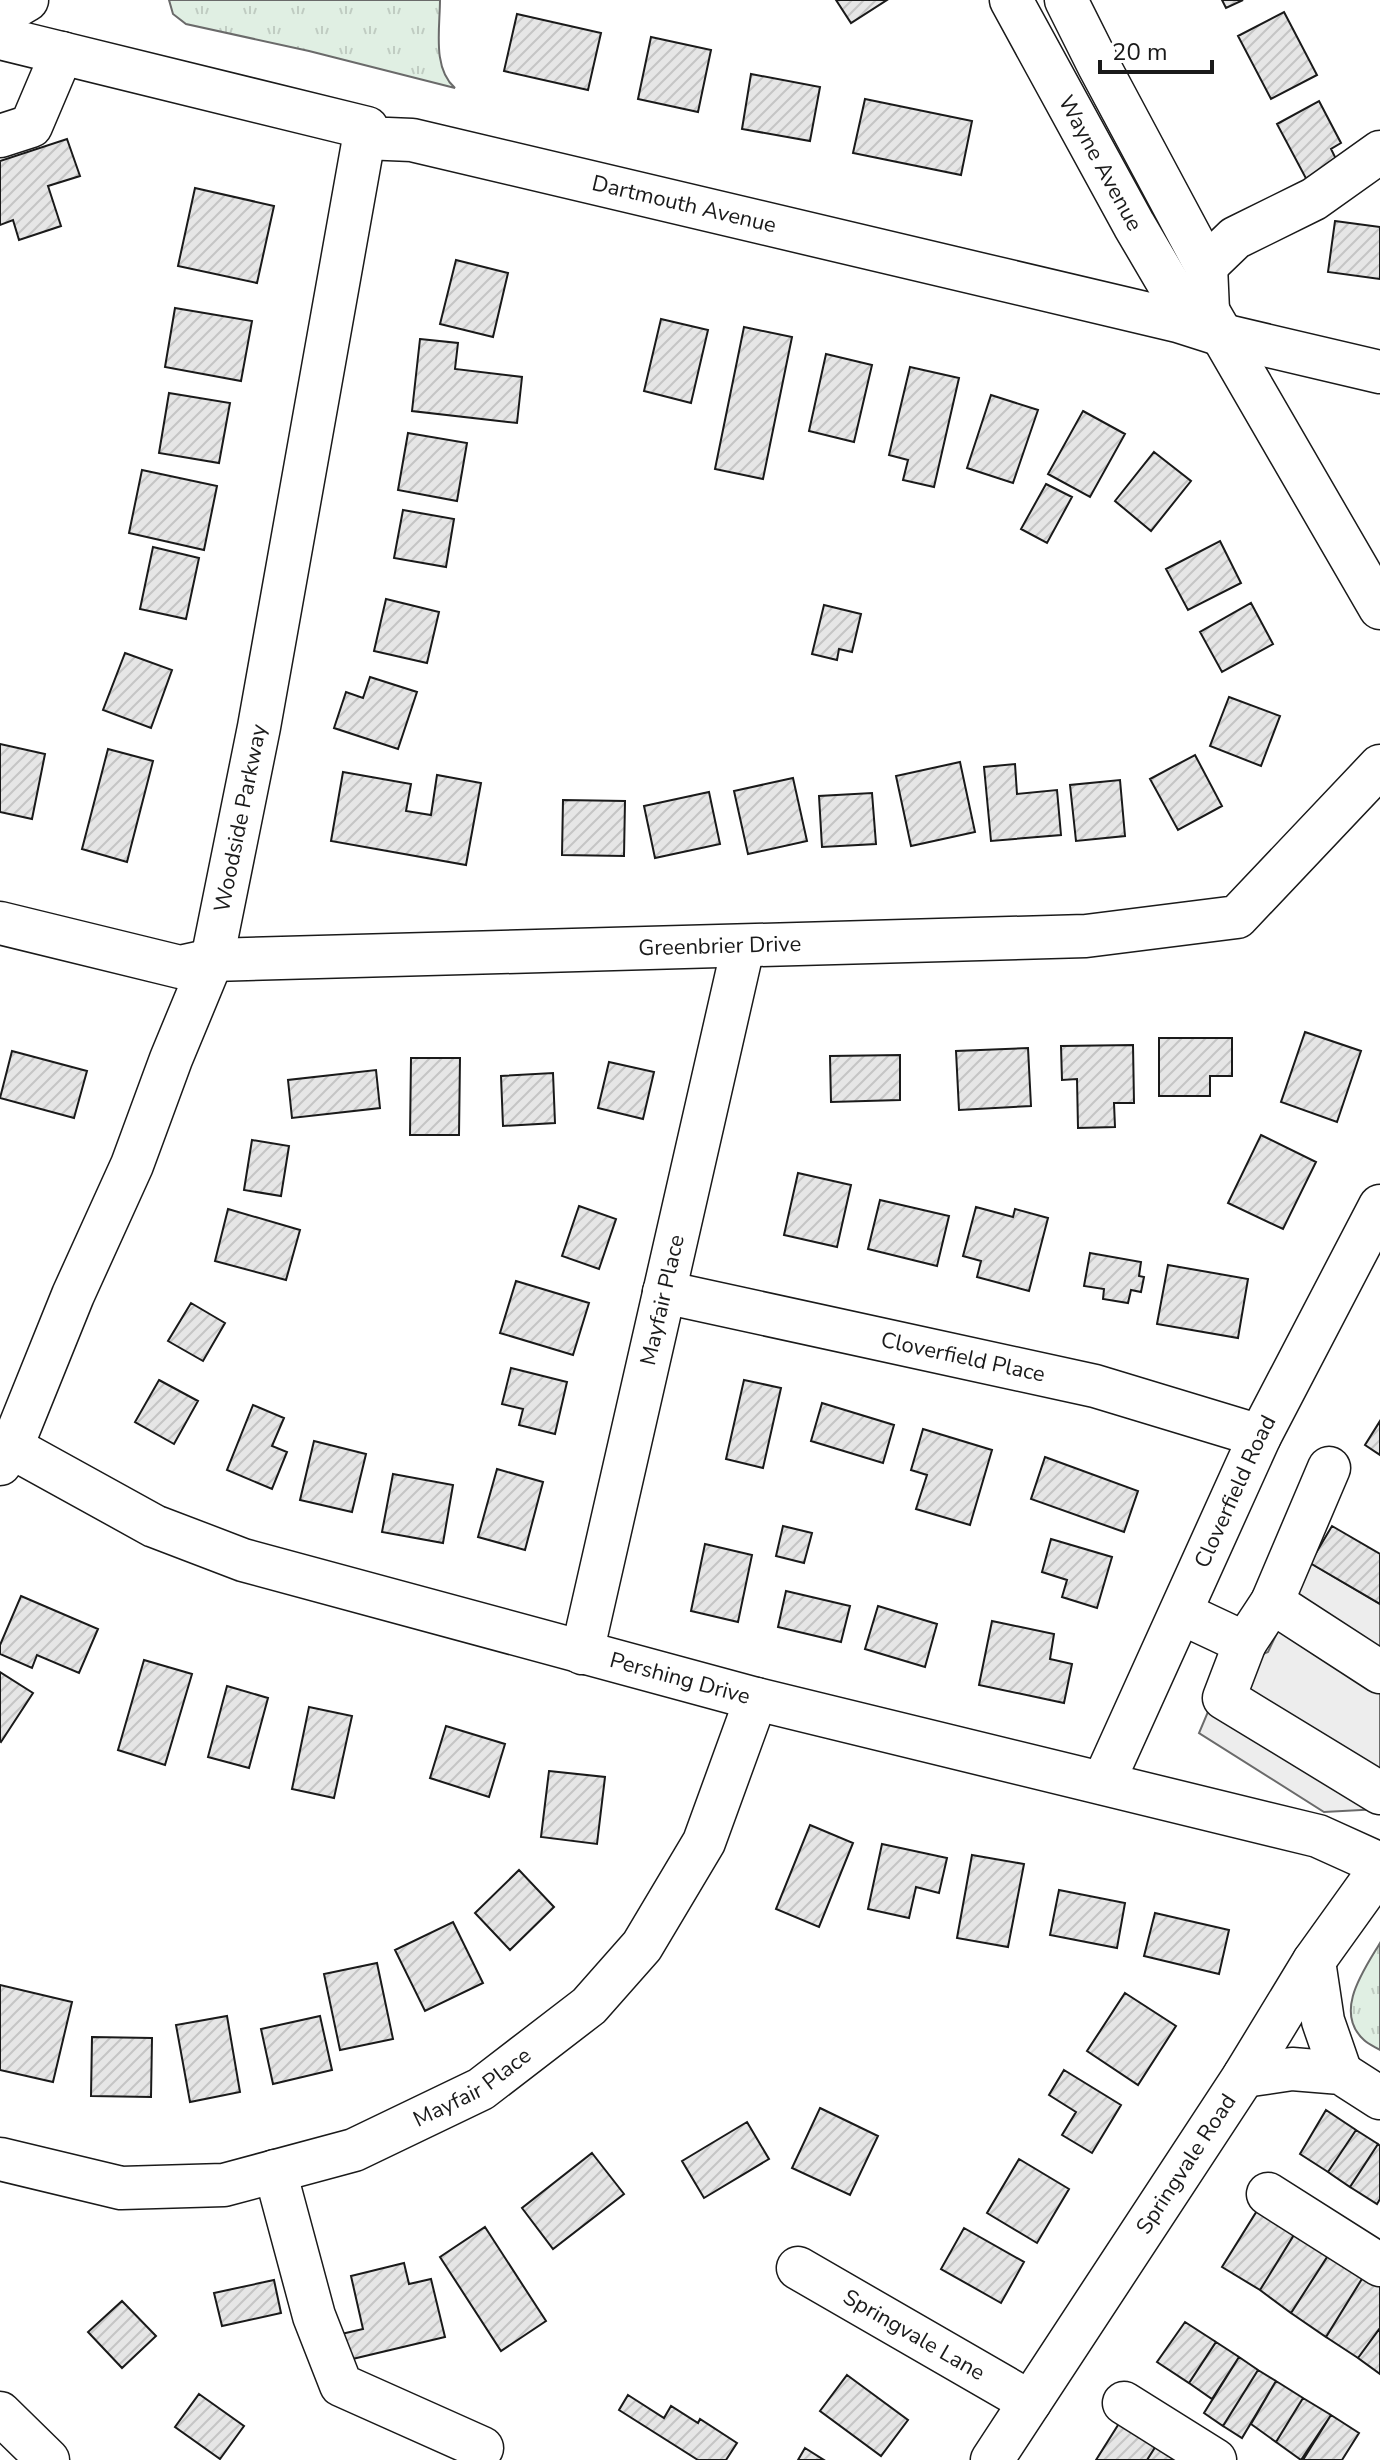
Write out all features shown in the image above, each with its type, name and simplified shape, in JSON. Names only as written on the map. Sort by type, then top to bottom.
[{"type":"street","points":[[0,16],[27,0]]},
{"type":"street","name":"Wayne Avenue","points":[[1011,0],[1171,288],[1215,323]]},
{"type":"street","name":"Wayne Avenue","points":[[1066,0],[1206,266],[1215,323],[1380,608]]},
{"type":"street","points":[[0,38],[367,128],[364,138]]},
{"type":"street","points":[[0,136],[31,126],[62,53]]},
{"type":"street","name":"Dartmouth Avenue","points":[[364,138],[412,140],[1178,321],[1215,323],[1380,372]]},
{"type":"street","name":"Woodside Parkway","points":[[4,1450],[132,1165],[212,960],[259,727],[364,138]]},
{"type":"street","points":[[1206,266],[1235,238],[1314,199],[1380,152]]},
{"type":"street","name":"Greenbrier Drive","points":[[0,923],[180,967],[212,960],[1086,936],[1237,917],[1380,766]]},
{"type":"street","name":"Mayfair Place","points":[[582,1653],[743,947]]},
{"type":"street","name":"Cloverfield Road","points":[[1103,1783],[1260,1436],[1380,1206]]},
{"type":"street","name":"Cloverfield Place","points":[[664,1292],[1095,1386],[1260,1436]]},
{"type":"street","name":"Pershing Drive","points":[[4,1450],[154,1526],[243,1560],[756,1699],[1318,1836],[1380,1867]]},
{"type":"street","points":[[1329,1468],[1272,1602],[1245,1643],[1224,1698],[1380,1793]]},
{"type":"street","points":[[1272,1602],[1380,1672]]},
{"type":"street","points":[[1181,1613],[1245,1643]]},
{"type":"street","name":"Mayfair Place","points":[[0,2159],[121,2188],[224,2185],[354,2150],[481,2089],[589,2006],[642,1946],[704,1842],[756,1699]]},
{"type":"street","name":"Springvale Road","points":[[992,2460],[1244,2076],[1314,1961],[1380,1867]]},
{"type":"street","points":[[1314,1961],[1323,2021],[1341,2073]]},
{"type":"street","points":[[1244,2076],[1292,2069],[1341,2073],[1380,2098]]},
{"type":"street","points":[[275,2171],[314,2316],[341,2385],[482,2448]]},
{"type":"street","points":[[1268,2194],[1380,2265]]},
{"type":"street","name":"Springvale Lane","points":[[798,2268],[1030,2402]]},
{"type":"street","points":[[1124,2403],[1215,2460]]},
{"type":"street","points":[[0,2413],[48,2460]]},
{"type":"green space","points":[[169,0],[440,0],[440,59],[448,80],[455,88],[186,24],[173,14]]},
{"type":"green space","points":[[1380,1943],[1380,2050],[1364,2040],[1355,2029],[1351,2004],[1360,1978]]},
{"type":"shaded area","points":[[1310,1563],[1380,1604],[1380,1809],[1324,1812],[1199,1733],[1226,1669],[1268,1652]]},
{"type":"building","points":[[836,0],[887,0],[851,23]]},
{"type":"building","points":[[1222,0],[1243,0],[1226,8]]},
{"type":"building","points":[[1284,12],[1317,75],[1271,99],[1238,36]]},
{"type":"building","points":[[517,14],[601,33],[588,90],[504,71]]},
{"type":"building","points":[[651,37],[711,50],[698,112],[638,99]]},
{"type":"building","points":[[751,74],[820,87],[810,141],[742,129]]},
{"type":"building","points":[[865,99],[972,121],[961,175],[853,153]]},
{"type":"building","points":[[1319,101],[1341,143],[1331,149],[1341,169],[1310,186],[1277,124]]},
{"type":"building","points":[[67,139],[80,176],[48,186],[61,226],[19,240],[13,220],[0,225],[0,161]]},
{"type":"building","points":[[195,188],[274,206],[257,283],[178,266]]},
{"type":"building","points":[[1335,221],[1380,227],[1380,279],[1328,272]]},
{"type":"building","points":[[456,260],[508,273],[493,337],[440,324]]},
{"type":"building","points":[[175,308],[252,321],[241,381],[165,367]]},
{"type":"building","points":[[661,319],[708,330],[691,403],[644,391]]},
{"type":"building","points":[[744,327],[792,337],[763,479],[715,469]]},
{"type":"building","points":[[420,339],[458,343],[455,369],[522,377],[517,423],[412,411]]},
{"type":"building","points":[[826,354],[872,365],[854,442],[809,431]]},
{"type":"building","points":[[910,367],[959,378],[934,487],[903,480],[908,460],[889,455]]},
{"type":"building","points":[[169,393],[230,403],[219,463],[159,453]]},
{"type":"building","points":[[991,395],[1038,410],[1013,483],[967,468]]},
{"type":"building","points":[[1083,411],[1125,434],[1090,497],[1048,474]]},
{"type":"building","points":[[408,433],[467,443],[457,501],[398,490]]},
{"type":"building","points":[[1154,452],[1191,481],[1151,531],[1115,501]]},
{"type":"building","points":[[142,470],[217,486],[204,550],[129,533]]},
{"type":"building","points":[[1046,484],[1072,497],[1047,543],[1021,529]]},
{"type":"building","points":[[403,510],[454,519],[446,567],[394,558]]},
{"type":"building","points":[[1220,541],[1241,583],[1188,610],[1166,569]]},
{"type":"building","points":[[153,547],[199,558],[186,619],[140,609]]},
{"type":"building","points":[[386,599],[439,612],[427,663],[374,651]]},
{"type":"building","points":[[1251,603],[1273,644],[1222,672],[1200,632]]},
{"type":"building","points":[[824,605],[861,614],[852,652],[839,649],[837,660],[812,654]]},
{"type":"building","points":[[125,653],[172,670],[151,728],[103,710]]},
{"type":"building","points":[[370,677],[417,692],[398,749],[334,728],[346,692],[363,698]]},
{"type":"building","points":[[1229,697],[1280,716],[1261,766],[1210,746]]},
{"type":"building","points":[[0,744],[45,754],[32,819],[0,812]]},
{"type":"building","points":[[108,749],[153,761],[127,862],[82,849]]},
{"type":"building","points":[[1195,755],[1222,806],[1178,830],[1150,779]]},
{"type":"building","points":[[960,762],[975,832],[911,846],[896,776]]},
{"type":"building","points":[[1015,764],[1017,794],[1057,790],[1061,835],[991,841],[984,767]]},
{"type":"building","points":[[343,772],[411,784],[406,811],[431,815],[437,775],[481,783],[466,865],[331,841]]},
{"type":"building","points":[[793,778],[807,841],[748,854],[734,791]]},
{"type":"building","points":[[1120,780],[1125,836],[1076,841],[1070,785]]},
{"type":"building","points":[[709,792],[720,844],[655,858],[644,806]]},
{"type":"building","points":[[872,793],[876,844],[822,847],[819,796]]},
{"type":"building","points":[[563,800],[625,801],[624,856],[562,855]]},
{"type":"building","points":[[1305,1032],[1361,1051],[1337,1122],[1281,1102]]},
{"type":"building","points":[[1159,1038],[1232,1038],[1232,1076],[1210,1076],[1210,1096],[1159,1096]]},
{"type":"building","points":[[1133,1045],[1134,1103],[1114,1103],[1115,1127],[1078,1128],[1077,1079],[1062,1080],[1061,1046]]},
{"type":"building","points":[[1028,1048],[1031,1106],[959,1110],[956,1051]]},
{"type":"building","points":[[12,1051],[87,1071],[74,1118],[0,1098]]},
{"type":"building","points":[[900,1055],[900,1100],[831,1102],[830,1056]]},
{"type":"building","points":[[411,1058],[460,1058],[459,1135],[410,1135]]},
{"type":"building","points":[[609,1062],[654,1072],[643,1119],[598,1108]]},
{"type":"building","points":[[376,1070],[380,1108],[292,1118],[288,1080]]},
{"type":"building","points":[[553,1073],[555,1123],[503,1126],[501,1076]]},
{"type":"building","points":[[1261,1135],[1316,1162],[1283,1229],[1228,1203]]},
{"type":"building","points":[[252,1140],[289,1146],[281,1196],[244,1190]]},
{"type":"building","points":[[798,1173],[851,1185],[837,1247],[784,1235]]},
{"type":"building","points":[[880,1200],[949,1216],[937,1266],[868,1249]]},
{"type":"building","points":[[579,1206],[616,1219],[599,1269],[562,1256]]},
{"type":"building","points":[[976,1207],[1013,1217],[1015,1209],[1048,1218],[1029,1291],[977,1277],[981,1261],[963,1256]]},
{"type":"building","points":[[228,1209],[300,1230],[286,1280],[215,1261]]},
{"type":"building","points":[[1090,1253],[1141,1262],[1139,1276],[1144,1277],[1141,1292],[1131,1290],[1128,1303],[1103,1299],[1104,1289],[1084,1286]]},
{"type":"building","points":[[1168,1265],[1248,1279],[1238,1338],[1157,1324]]},
{"type":"building","points":[[516,1281],[589,1303],[573,1355],[500,1333]]},
{"type":"building","points":[[191,1303],[225,1323],[203,1361],[168,1341]]},
{"type":"building","points":[[511,1368],[567,1382],[555,1434],[519,1425],[523,1409],[502,1404]]},
{"type":"building","points":[[159,1380],[198,1401],[174,1444],[135,1422]]},
{"type":"building","points":[[744,1380],[781,1388],[763,1468],[726,1459]]},
{"type":"building","points":[[822,1403],[894,1425],[883,1463],[811,1441]]},
{"type":"building","points":[[253,1405],[284,1418],[272,1446],[287,1452],[272,1489],[227,1470]]},
{"type":"building","points":[[1380,1421],[1380,1455],[1365,1445]]},
{"type":"building","points":[[923,1429],[992,1450],[970,1525],[916,1509],[927,1475],[911,1470]]},
{"type":"building","points":[[314,1441],[366,1454],[352,1512],[300,1500]]},
{"type":"building","points":[[1045,1457],[1138,1491],[1124,1532],[1031,1499]]},
{"type":"building","points":[[497,1469],[543,1482],[525,1550],[478,1537]]},
{"type":"building","points":[[393,1474],[453,1485],[443,1543],[382,1532]]},
{"type":"building","points":[[783,1526],[812,1533],[804,1563],[776,1556]]},
{"type":"building","points":[[1332,1526],[1380,1554],[1380,1604],[1310,1563]]},
{"type":"building","points":[[1051,1539],[1112,1557],[1097,1608],[1062,1597],[1067,1580],[1042,1572]]},
{"type":"building","points":[[705,1544],[752,1555],[738,1622],[691,1611]]},
{"type":"building","points":[[786,1591],[850,1606],[841,1642],[778,1627]]},
{"type":"building","points":[[21,1596],[98,1629],[79,1673],[37,1655],[32,1668],[0,1654],[0,1645]]},
{"type":"building","points":[[878,1606],[937,1624],[925,1667],[865,1649]]},
{"type":"building","points":[[992,1621],[1054,1634],[1050,1659],[1072,1664],[1064,1703],[979,1685]]},
{"type":"building","points":[[144,1660],[192,1674],[165,1765],[118,1750]]},
{"type":"building","points":[[0,1672],[33,1693],[1,1742],[0,1741]]},
{"type":"building","points":[[227,1686],[268,1698],[249,1768],[208,1757]]},
{"type":"building","points":[[309,1707],[352,1716],[334,1798],[292,1789]]},
{"type":"building","points":[[446,1726],[505,1744],[489,1797],[430,1778]]},
{"type":"building","points":[[549,1771],[605,1777],[597,1844],[541,1837]]},
{"type":"building","points":[[810,1825],[853,1843],[819,1927],[776,1909]]},
{"type":"building","points":[[882,1844],[947,1858],[939,1893],[916,1887],[909,1918],[868,1909]]},
{"type":"building","points":[[972,1855],[1024,1864],[1008,1947],[957,1938]]},
{"type":"building","points":[[519,1870],[554,1907],[510,1950],[475,1913]]},
{"type":"building","points":[[1059,1890],[1125,1903],[1117,1948],[1050,1935]]},
{"type":"building","points":[[1155,1913],[1229,1930],[1219,1974],[1144,1956]]},
{"type":"building","points":[[453,1922],[483,1983],[425,2011],[395,1950]]},
{"type":"building","points":[[377,1963],[393,2039],[340,2050],[324,1974]]},
{"type":"building","points":[[0,1985],[72,2002],[53,2082],[0,2070]]},
{"type":"building","points":[[1125,1993],[1176,2026],[1138,2085],[1087,2051]]},
{"type":"building","points":[[227,2016],[240,2092],[190,2102],[176,2025]]},
{"type":"building","points":[[320,2016],[332,2070],[273,2084],[261,2029]]},
{"type":"building","points":[[92,2037],[152,2038],[151,2097],[91,2096]]},
{"type":"building","points":[[1064,2070],[1121,2105],[1092,2153],[1062,2135],[1076,2112],[1049,2095]]},
{"type":"building","points":[[820,2108],[878,2136],[850,2195],[792,2168]]},
{"type":"building","points":[[1326,2110],[1356,2130],[1328,2172],[1300,2154]]},
{"type":"building","points":[[747,2122],[769,2159],[704,2198],[682,2161]]},
{"type":"building","points":[[1356,2130],[1378,2144],[1350,2187],[1328,2172]]},
{"type":"building","points":[[1378,2144],[1380,2199],[1377,2204],[1350,2187]]},
{"type":"building","points":[[592,2153],[624,2194],[553,2249],[522,2208]]},
{"type":"building","points":[[1019,2159],[1069,2189],[1037,2243],[987,2213]]},
{"type":"building","points":[[1260,2206],[1297,2230],[1260,2290],[1222,2267]]},
{"type":"building","points":[[485,2227],[546,2321],[501,2351],[440,2257]]},
{"type":"building","points":[[964,2228],[1024,2262],[1001,2303],[941,2269]]},
{"type":"building","points":[[1297,2230],[1331,2251],[1291,2313],[1260,2290]]},
{"type":"building","points":[[1331,2251],[1365,2274],[1326,2337],[1291,2313]]},
{"type":"building","points":[[404,2263],[409,2284],[431,2279],[445,2337],[344,2361],[337,2335],[363,2329],[351,2276]]},
{"type":"building","points":[[1365,2274],[1380,2284],[1380,2328],[1358,2358],[1326,2337]]},
{"type":"building","points":[[274,2280],[281,2313],[222,2326],[214,2293]]},
{"type":"building","points":[[122,2301],[156,2336],[122,2368],[88,2332]]},
{"type":"building","points":[[1185,2322],[1216,2342],[1189,2383],[1157,2362]]},
{"type":"building","points":[[1380,2328],[1380,2374],[1358,2358]]},
{"type":"building","points":[[1216,2342],[1239,2357],[1212,2399],[1189,2383]]},
{"type":"building","points":[[1239,2357],[1258,2370],[1223,2426],[1204,2413]]},
{"type":"building","points":[[1258,2370],[1276,2381],[1242,2438],[1223,2426]]},
{"type":"building","points":[[847,2375],[908,2420],[881,2456],[820,2411]]},
{"type":"building","points":[[1276,2381],[1303,2398],[1276,2442],[1251,2424]]},
{"type":"building","points":[[199,2394],[244,2426],[220,2459],[175,2427]]},
{"type":"building","points":[[628,2395],[664,2418],[671,2406],[698,2423],[700,2419],[737,2443],[726,2460],[698,2460],[619,2410]]},
{"type":"building","points":[[1303,2398],[1331,2415],[1301,2460],[1276,2442]]},
{"type":"building","points":[[1125,2414],[1161,2438],[1147,2460],[1096,2460]]},
{"type":"building","points":[[1331,2415],[1359,2433],[1342,2460],[1303,2460]]},
{"type":"building","points":[[1161,2438],[1193,2460],[1147,2460]]},
{"type":"building","points":[[805,2448],[824,2460],[798,2460]]}]
